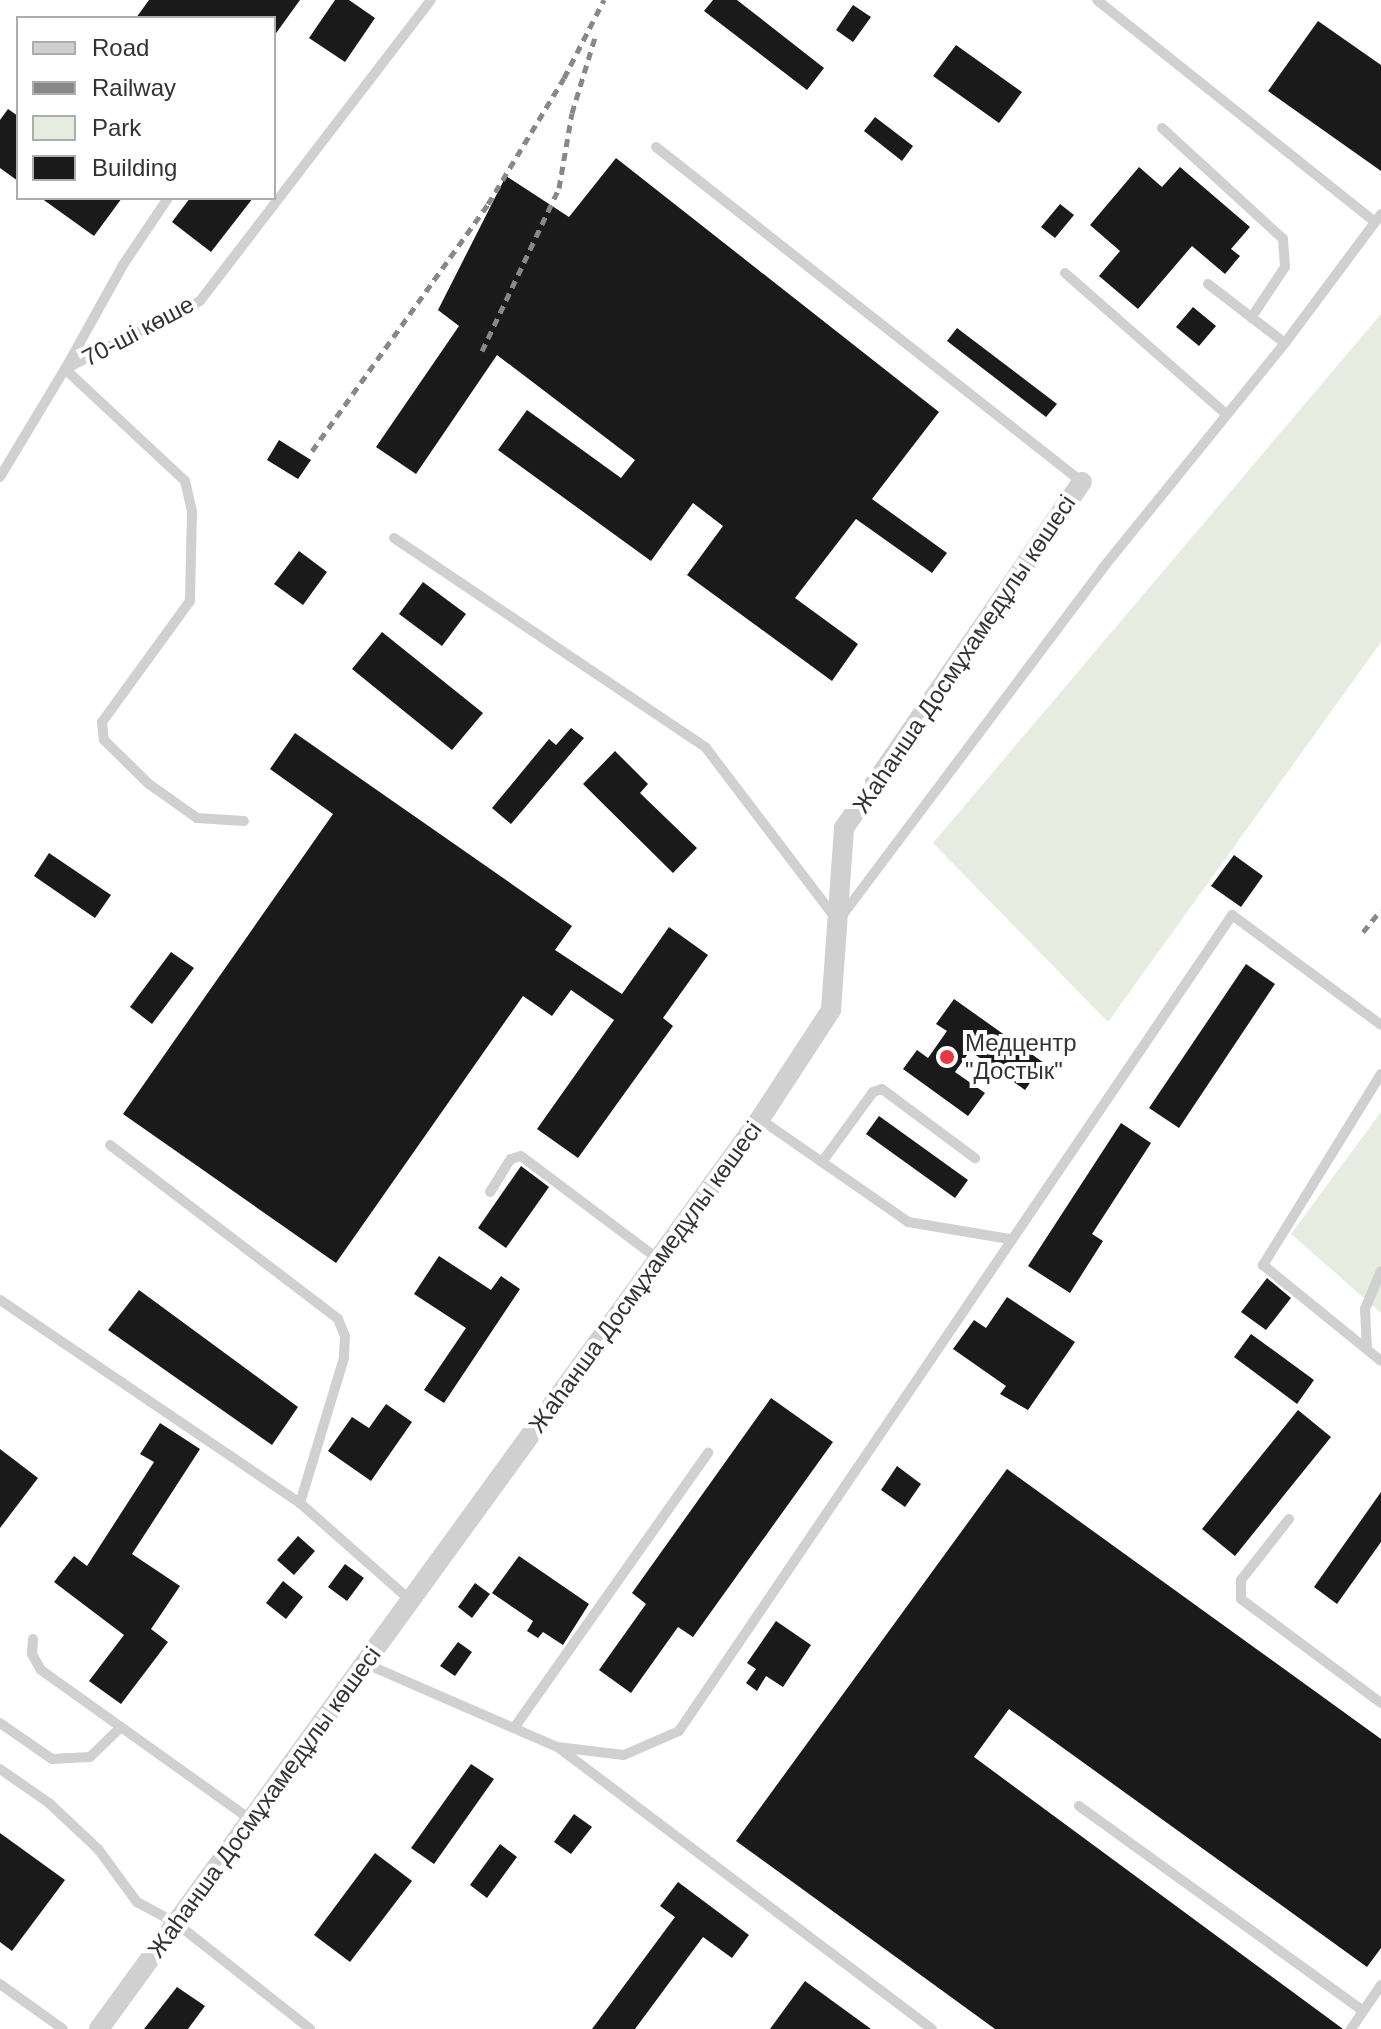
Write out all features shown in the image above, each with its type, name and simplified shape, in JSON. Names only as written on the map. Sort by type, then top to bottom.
[{"type":"street","name":"Жаһанша Досмұхамедұлы көшесі","points":[[99,2029],[760,1119],[831,1010],[844,828],[1082,482]]},
{"type":"lane","name":"70-ші көше","points":[[0,477],[65,369],[200,301],[431,0]]},
{"type":"lane","points":[[394,538],[706,748],[838,921],[1102,569],[1285,343],[1378,217],[1097,0]]},
{"type":"lane","points":[[1162,128],[1283,239],[1285,267],[1251,318]]},
{"type":"lane","points":[[656,147],[1082,482]]},
{"type":"lane","points":[[167,200],[123,265],[65,369],[177,472],[185,481],[192,511],[190,601],[102,722],[104,740],[149,784],[197,818],[244,821]]},
{"type":"lane","points":[[1065,273],[1226,414]]},
{"type":"lane","points":[[1208,284],[1285,343]]},
{"type":"lane","points":[[557,1747],[624,1755],[679,1731],[1232,915],[1381,1025]]},
{"type":"lane","points":[[1381,1074],[1263,1265],[1381,1361]]},
{"type":"lane","points":[[822,1162],[873,1092],[882,1089],[975,1158]]},
{"type":"lane","points":[[760,1119],[908,1222],[1010,1239]]},
{"type":"lane","points":[[110,1145],[338,1319],[345,1336],[344,1358],[300,1503]]},
{"type":"lane","points":[[490,1192],[511,1159],[521,1156],[658,1259]]},
{"type":"lane","points":[[1367,1349],[1365,1309],[1381,1271]]},
{"type":"lane","points":[[0,1300],[300,1503],[410,1600]]},
{"type":"lane","points":[[514,1728],[708,1453]]},
{"type":"lane","points":[[1289,1519],[1241,1580],[1241,1599],[1381,1703]]},
{"type":"lane","points":[[33,1639],[32,1654],[41,1670],[251,1820]]},
{"type":"lane","points":[[364,1663],[557,1747],[932,2029]]},
{"type":"lane","points":[[0,1723],[52,1759],[90,1757],[121,1727]]},
{"type":"lane","points":[[0,1769],[49,1803],[98,1849],[137,1902],[176,1923],[310,2029]]},
{"type":"lane","points":[[1079,1806],[1362,2010]]},
{"type":"lane","points":[[0,1984],[63,2029]]},
{"type":"lane","points":[[1351,2029],[1381,1985]]},
{"type":"green space","points":[[1381,314],[1381,642],[1108,1022],[933,843]]},
{"type":"green space","points":[[1381,1112],[1381,1313],[1291,1234]]},
{"type":"building","points":[[149,0],[300,0],[276,33],[276,16],[137,16]]},
{"type":"building","points":[[335,0],[349,0],[375,18],[345,62],[309,38]]},
{"type":"building","points":[[713,0],[737,0],[824,68],[807,90],[704,11]]},
{"type":"building","points":[[853,5],[871,17],[853,42],[836,30]]},
{"type":"building","points":[[1318,21],[1381,65],[1381,171],[1268,91]]},
{"type":"building","points":[[956,45],[1022,92],[999,123],[933,76]]},
{"type":"building","points":[[8,109],[16,115],[16,180],[0,168],[0,120]]},
{"type":"building","points":[[875,117],[913,146],[902,161],[864,131]]},
{"type":"building","points":[[616,158],[939,412],[872,499],[947,553],[932,573],[856,519],[795,598],[858,644],[832,681],[687,575],[723,526],[693,503],[651,561],[498,450],[527,410],[621,478],[635,460],[497,355],[416,474],[376,447],[459,326],[438,310],[506,176],[569,217]]},
{"type":"building","points":[[1139,167],[1162,187],[1180,167],[1250,227],[1231,249],[1240,256],[1225,274],[1192,246],[1138,309],[1099,276],[1120,251],[1090,225]]},
{"type":"building","points":[[44,200],[121,200],[94,236]]},
{"type":"building","points":[[188,200],[251,200],[211,252],[172,222]]},
{"type":"building","points":[[1060,204],[1074,215],[1055,238],[1041,227]]},
{"type":"building","points":[[1193,307],[1216,326],[1199,346],[1176,327]]},
{"type":"building","points":[[957,328],[1057,404],[1046,417],[947,341]]},
{"type":"building","points":[[279,440],[311,460],[298,479],[267,460]]},
{"type":"building","points":[[299,551],[327,572],[303,605],[274,584]]},
{"type":"building","points":[[423,582],[466,614],[442,646],[399,614]]},
{"type":"building","points":[[382,632],[483,713],[452,750],[352,669]]},
{"type":"building","points":[[571,728],[584,738],[511,824],[492,808],[549,739],[556,745]]},
{"type":"building","points":[[295,733],[572,926],[555,950],[622,994],[669,927],[708,955],[663,1018],[673,1026],[578,1158],[537,1129],[614,1020],[571,990],[552,1016],[523,996],[336,1263],[123,1114],[333,814],[270,769]]},
{"type":"building","points":[[615,751],[648,784],[640,793],[697,848],[673,873],[583,784]]},
{"type":"building","points":[[49,853],[111,895],[95,918],[34,876]]},
{"type":"building","points":[[1234,855],[1263,876],[1241,907],[1211,886]]},
{"type":"building","points":[[171,952],[194,968],[152,1024],[130,1007]]},
{"type":"building","points":[[1246,964],[1275,984],[1179,1128],[1149,1108]]},
{"type":"building","points":[[954,999],[1044,1063],[1025,1090],[970,1051],[955,1072],[985,1093],[968,1116],[903,1069],[917,1050],[928,1058],[947,1031],[936,1024]]},
{"type":"building","points":[[879,1116],[968,1180],[955,1198],[866,1134]]},
{"type":"building","points":[[1121,1123],[1151,1143],[1092,1234],[1103,1241],[1070,1293],[1028,1266]]},
{"type":"building","points":[[521,1166],[549,1187],[506,1248],[478,1228]]},
{"type":"building","points":[[439,1256],[491,1290],[501,1276],[520,1289],[444,1403],[424,1390],[466,1328],[414,1294]]},
{"type":"building","points":[[1267,1278],[1291,1298],[1266,1330],[1241,1312]]},
{"type":"building","points":[[139,1290],[298,1407],[272,1445],[108,1330]]},
{"type":"building","points":[[1007,1297],[1075,1342],[1028,1410],[1000,1394],[1006,1386],[953,1349],[974,1320],[986,1328]]},
{"type":"building","points":[[1251,1334],[1314,1380],[1297,1404],[1234,1357]]},
{"type":"building","points":[[771,1398],[833,1442],[693,1637],[678,1627],[631,1693],[599,1670],[646,1604],[632,1593]]},
{"type":"building","points":[[386,1404],[412,1422],[371,1481],[328,1451],[352,1417],[369,1428]]},
{"type":"building","points":[[1298,1410],[1331,1437],[1235,1556],[1202,1529]]},
{"type":"building","points":[[160,1423],[200,1449],[132,1554],[180,1586],[151,1629],[168,1642],[121,1704],[89,1681],[124,1635],[54,1582],[74,1556],[87,1566],[154,1462],[140,1454]]},
{"type":"building","points":[[0,1449],[38,1478],[0,1528]]},
{"type":"building","points":[[897,1466],[921,1484],[905,1507],[881,1490]]},
{"type":"building","points":[[1007,1469],[1381,1739],[1381,1948],[1367,1967],[1009,1709],[974,1757],[1343,2029],[995,2029],[736,1841]]},
{"type":"building","points":[[1381,1492],[1381,1542],[1337,1604],[1314,1587]]},
{"type":"building","points":[[298,1536],[315,1551],[294,1575],[277,1560]]},
{"type":"building","points":[[519,1556],[589,1604],[563,1645],[543,1632],[538,1638],[527,1631],[533,1621],[492,1593]]},
{"type":"building","points":[[345,1564],[364,1578],[347,1601],[328,1587]]},
{"type":"building","points":[[283,1581],[303,1597],[286,1619],[266,1603]]},
{"type":"building","points":[[475,1583],[490,1594],[472,1618],[458,1607]]},
{"type":"building","points":[[776,1621],[811,1645],[783,1687],[766,1676],[757,1691],[746,1683],[756,1669],[747,1663]]},
{"type":"building","points":[[458,1642],[472,1652],[455,1676],[440,1666]]},
{"type":"building","points":[[471,1764],[494,1779],[434,1864],[411,1848]]},
{"type":"building","points":[[574,1814],[592,1827],[571,1854],[554,1842]]},
{"type":"building","points":[[0,1833],[65,1880],[12,1951],[0,1942]]},
{"type":"building","points":[[500,1844],[517,1857],[487,1898],[470,1885]]},
{"type":"building","points":[[375,1853],[412,1881],[350,1962],[314,1935]]},
{"type":"building","points":[[678,1882],[749,1935],[732,1958],[703,1937],[635,2029],[592,2029],[675,1917],[660,1906]]},
{"type":"building","points":[[805,1981],[871,2029],[770,2029]]},
{"type":"building","points":[[177,1987],[205,2006],[188,2029],[144,2029]]},
{"type":"railway","points":[[312,451],[488,204],[564,78],[604,0]]},
{"type":"railway","points":[[482,351],[559,188],[572,113],[596,34]]},
{"type":"railway","points":[[1363,932],[1381,910]]},
{"type":"place","name":"Медцентр \"Достык\"","points":[[947,1057]]}]
